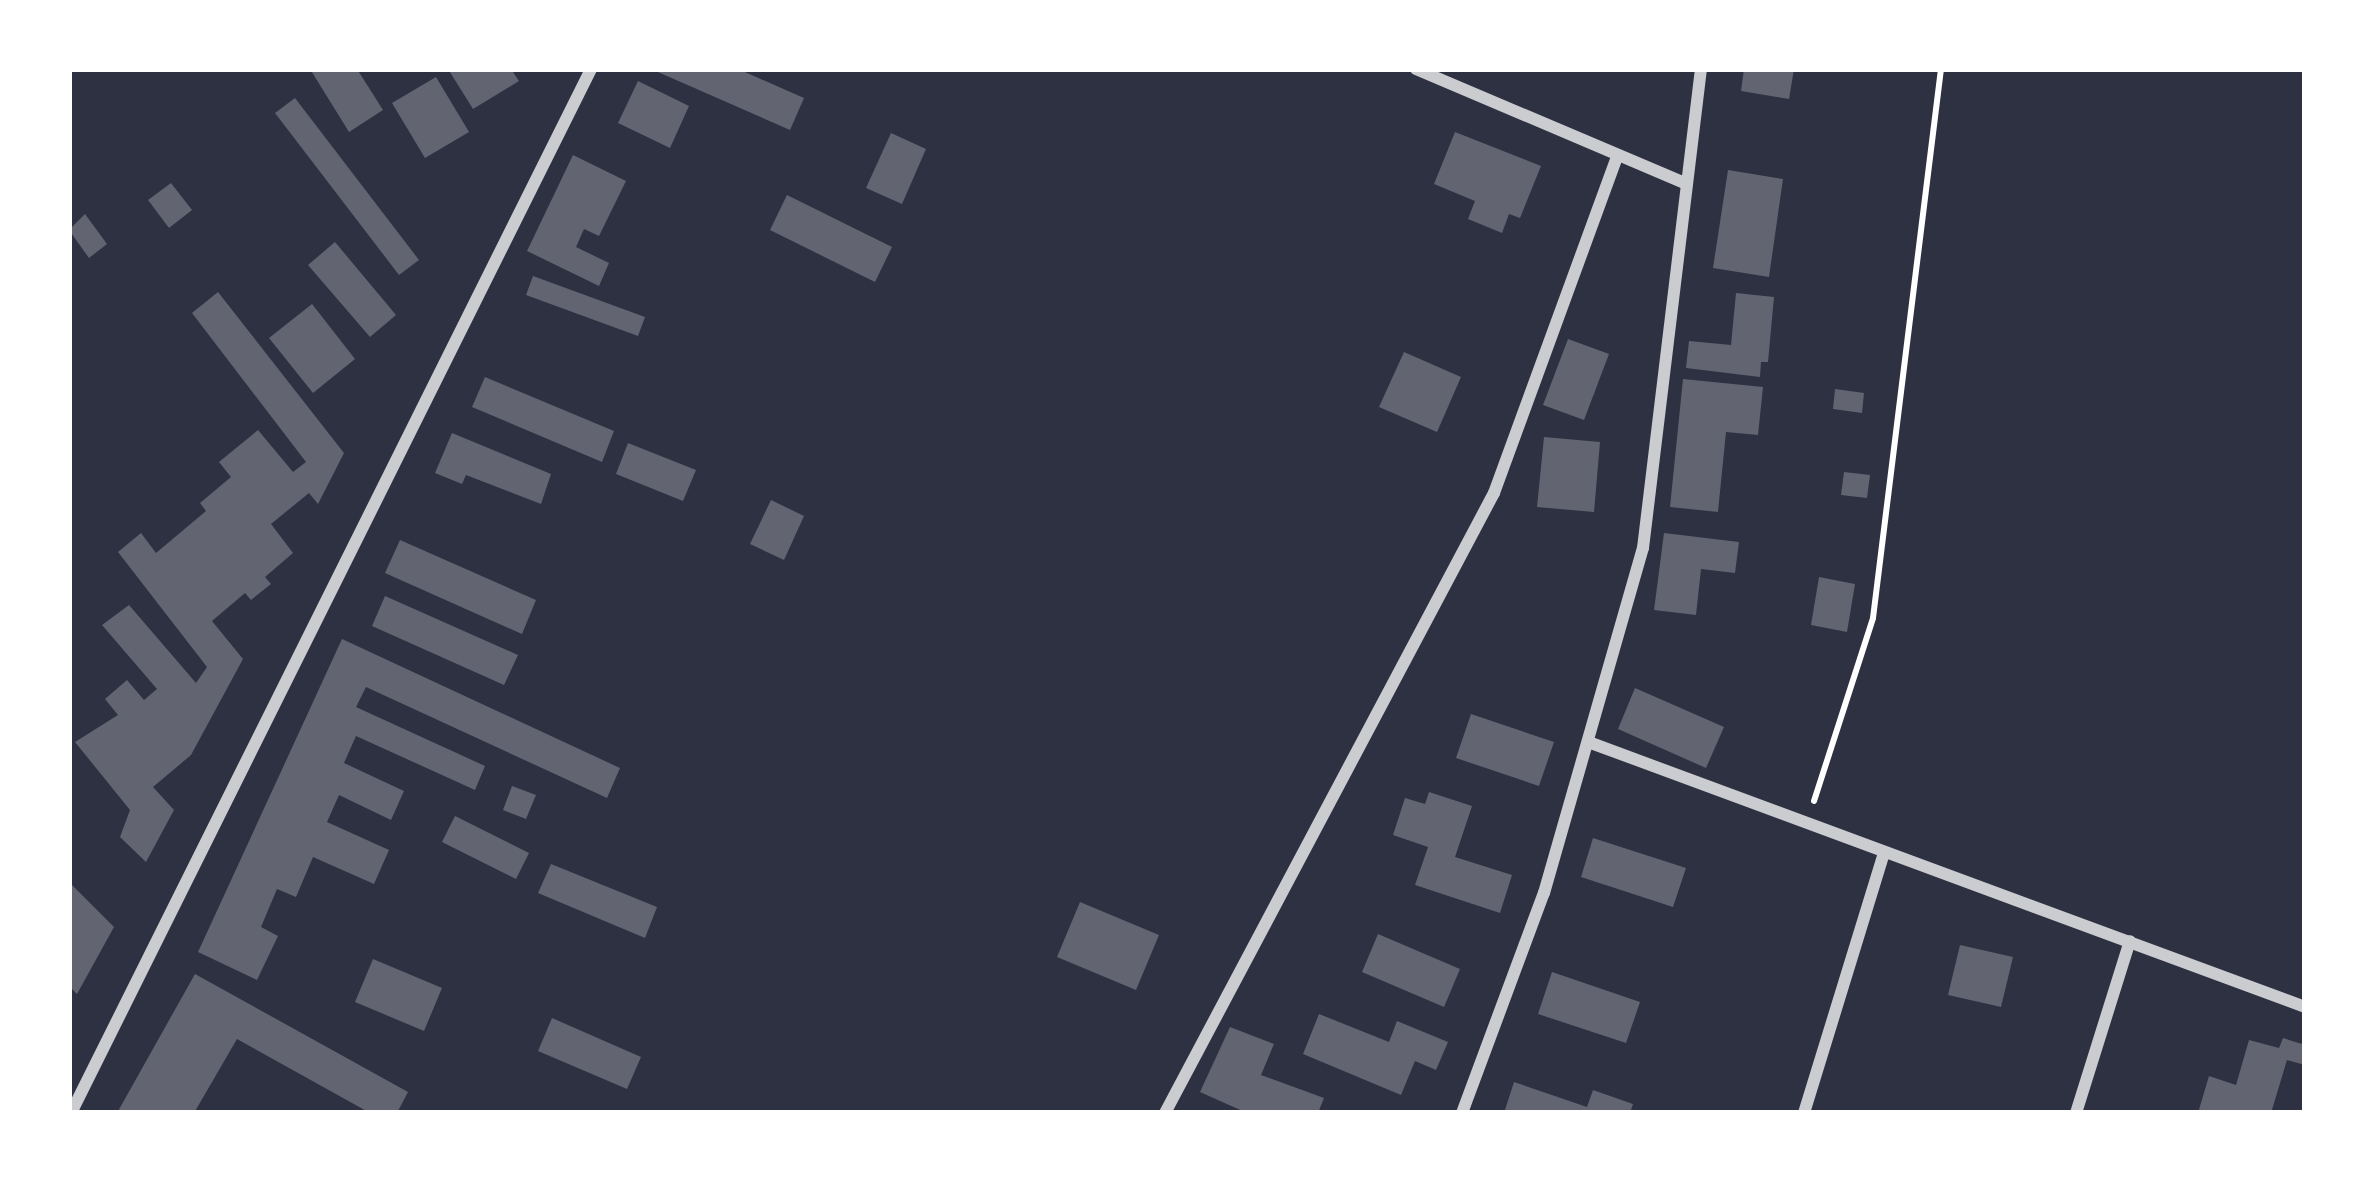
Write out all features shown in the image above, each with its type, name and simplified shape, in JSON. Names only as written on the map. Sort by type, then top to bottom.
[{"type":"street","points":[[71,1113],[592,69]]},
{"type":"street","points":[[1416,69],[1616,159],[1687,184]]},
{"type":"street","points":[[1462,1113],[1591,743],[1643,548],[1701,69]]},
{"type":"street","points":[[1165,1113],[1494,494],[1616,159]]},
{"type":"street","points":[[1591,743],[1882,857],[2130,941],[2305,1007]]},
{"type":"street","points":[[1804,1113],[1882,857]]},
{"type":"street","points":[[2076,1113],[2130,941]]},
{"type":"path","points":[[1805,827],[1873,618],[1941,69]]},
{"type":"building","points":[[310,69],[357,69],[383,110],[349,132]]},
{"type":"building","points":[[448,69],[511,69],[519,81],[473,109]]},
{"type":"building","points":[[651,69],[738,69],[804,98],[790,130]]},
{"type":"building","points":[[1744,69],[1794,69],[1789,99],[1741,91]]},
{"type":"building","points":[[436,77],[469,132],[425,158],[392,103]]},
{"type":"building","points":[[638,81],[689,106],[670,148],[618,123]]},
{"type":"building","points":[[295,98],[419,260],[399,275],[275,113]]},
{"type":"building","points":[[1455,132],[1541,166],[1520,218],[1509,214],[1502,233],[1468,219],[1475,201],[1434,184]]},
{"type":"building","points":[[891,133],[926,149],[902,204],[866,188]]},
{"type":"building","points":[[573,155],[626,181],[599,236],[584,229],[576,247],[609,263],[599,286],[527,251]]},
{"type":"building","points":[[1728,170],[1783,179],[1769,277],[1713,268]]},
{"type":"building","points":[[171,183],[192,210],[169,228],[148,200]]},
{"type":"building","points":[[787,195],[892,247],[875,282],[770,230]]},
{"type":"building","points":[[85,214],[107,244],[89,258],[69,230]]},
{"type":"building","points":[[335,242],[396,315],[370,337],[308,265]]},
{"type":"building","points":[[533,276],[645,317],[638,336],[526,295]]},
{"type":"building","points":[[218,292],[344,453],[318,504],[309,493],[271,524],[293,553],[265,577],[271,584],[251,600],[245,593],[212,621],[243,659],[191,755],[153,787],[174,810],[146,862],[120,837],[130,810],[75,742],[118,715],[105,699],[127,680],[144,700],[157,689],[102,625],[129,605],[196,683],[207,667],[118,552],[141,533],[156,553],[206,511],[200,503],[231,477],[219,462],[258,430],[293,472],[306,462],[192,313]]},
{"type":"building","points":[[1736,293],[1774,297],[1768,362],[1761,362],[1760,377],[1686,368],[1689,341],[1731,345]]},
{"type":"building","points":[[312,304],[355,359],[313,393],[269,338]]},
{"type":"building","points":[[1568,339],[1609,354],[1584,420],[1543,405]]},
{"type":"building","points":[[1404,352],[1461,377],[1437,432],[1379,407]]},
{"type":"building","points":[[485,377],[614,431],[602,462],[472,407]]},
{"type":"building","points":[[1683,379],[1763,387],[1758,435],[1726,432],[1718,512],[1670,507]]},
{"type":"building","points":[[1835,389],[1864,393],[1862,413],[1833,409]]},
{"type":"building","points":[[452,433],[551,474],[541,504],[466,475],[462,484],[435,473]]},
{"type":"building","points":[[1544,437],[1600,442],[1594,512],[1537,507]]},
{"type":"building","points":[[628,443],[696,470],[683,501],[616,474]]},
{"type":"building","points":[[1844,472],[1870,475],[1867,498],[1841,495]]},
{"type":"building","points":[[771,500],[804,516],[784,560],[750,544]]},
{"type":"building","points":[[1664,533],[1739,542],[1735,573],[1701,569],[1696,615],[1654,610]]},
{"type":"building","points":[[400,540],[536,600],[522,634],[385,573]]},
{"type":"building","points":[[1819,577],[1855,584],[1847,632],[1811,625]]},
{"type":"building","points":[[385,596],[518,655],[504,685],[372,626]]},
{"type":"building","points":[[342,639],[620,768],[607,798],[366,687],[356,707],[485,766],[475,790],[356,736],[344,763],[404,791],[391,820],[339,795],[327,822],[389,850],[374,884],[313,857],[296,897],[277,889],[261,927],[278,936],[257,980],[198,952]]},
{"type":"building","points":[[1635,688],[1724,727],[1706,768],[1618,729]]},
{"type":"building","points":[[1471,714],[1554,742],[1539,786],[1456,758]]},
{"type":"building","points":[[512,786],[536,795],[526,819],[503,810]]},
{"type":"building","points":[[1429,792],[1472,806],[1455,857],[1512,875],[1500,913],[1415,885],[1428,847],[1393,835],[1405,798],[1425,804]]},
{"type":"building","points":[[455,816],[529,853],[516,879],[442,842]]},
{"type":"building","points":[[1593,838],[1686,868],[1673,907],[1581,877]]},
{"type":"building","points":[[551,864],[657,907],[645,938],[538,893]]},
{"type":"building","points":[[69,882],[114,927],[77,994],[69,986]]},
{"type":"building","points":[[1080,902],[1159,935],[1136,990],[1057,957]]},
{"type":"building","points":[[1378,934],[1460,969],[1444,1007],[1362,972]]},
{"type":"building","points":[[1960,945],[2013,957],[2001,1007],[1948,995]]},
{"type":"building","points":[[373,959],[442,988],[424,1031],[355,1002]]},
{"type":"building","points":[[1552,972],[1640,1002],[1626,1043],[1538,1014]]},
{"type":"building","points":[[195,974],[408,1092],[397,1113],[370,1113],[237,1039],[194,1113],[117,1113]]},
{"type":"building","points":[[1319,1014],[1389,1042],[1397,1021],[1448,1042],[1436,1070],[1415,1061],[1401,1095],[1303,1054]]},
{"type":"building","points":[[552,1018],[641,1057],[627,1089],[538,1051]]},
{"type":"building","points":[[1230,1027],[1274,1044],[1261,1075],[1324,1098],[1318,1113],[1247,1113],[1200,1092]]},
{"type":"building","points":[[2283,1038],[2305,1045],[2305,1065],[2287,1060],[2271,1113],[2198,1113],[2209,1076],[2236,1085],[2249,1040],[2279,1048]]},
{"type":"building","points":[[1514,1082],[1587,1107],[1593,1090],[1633,1104],[1630,1113],[1504,1113]]}]
